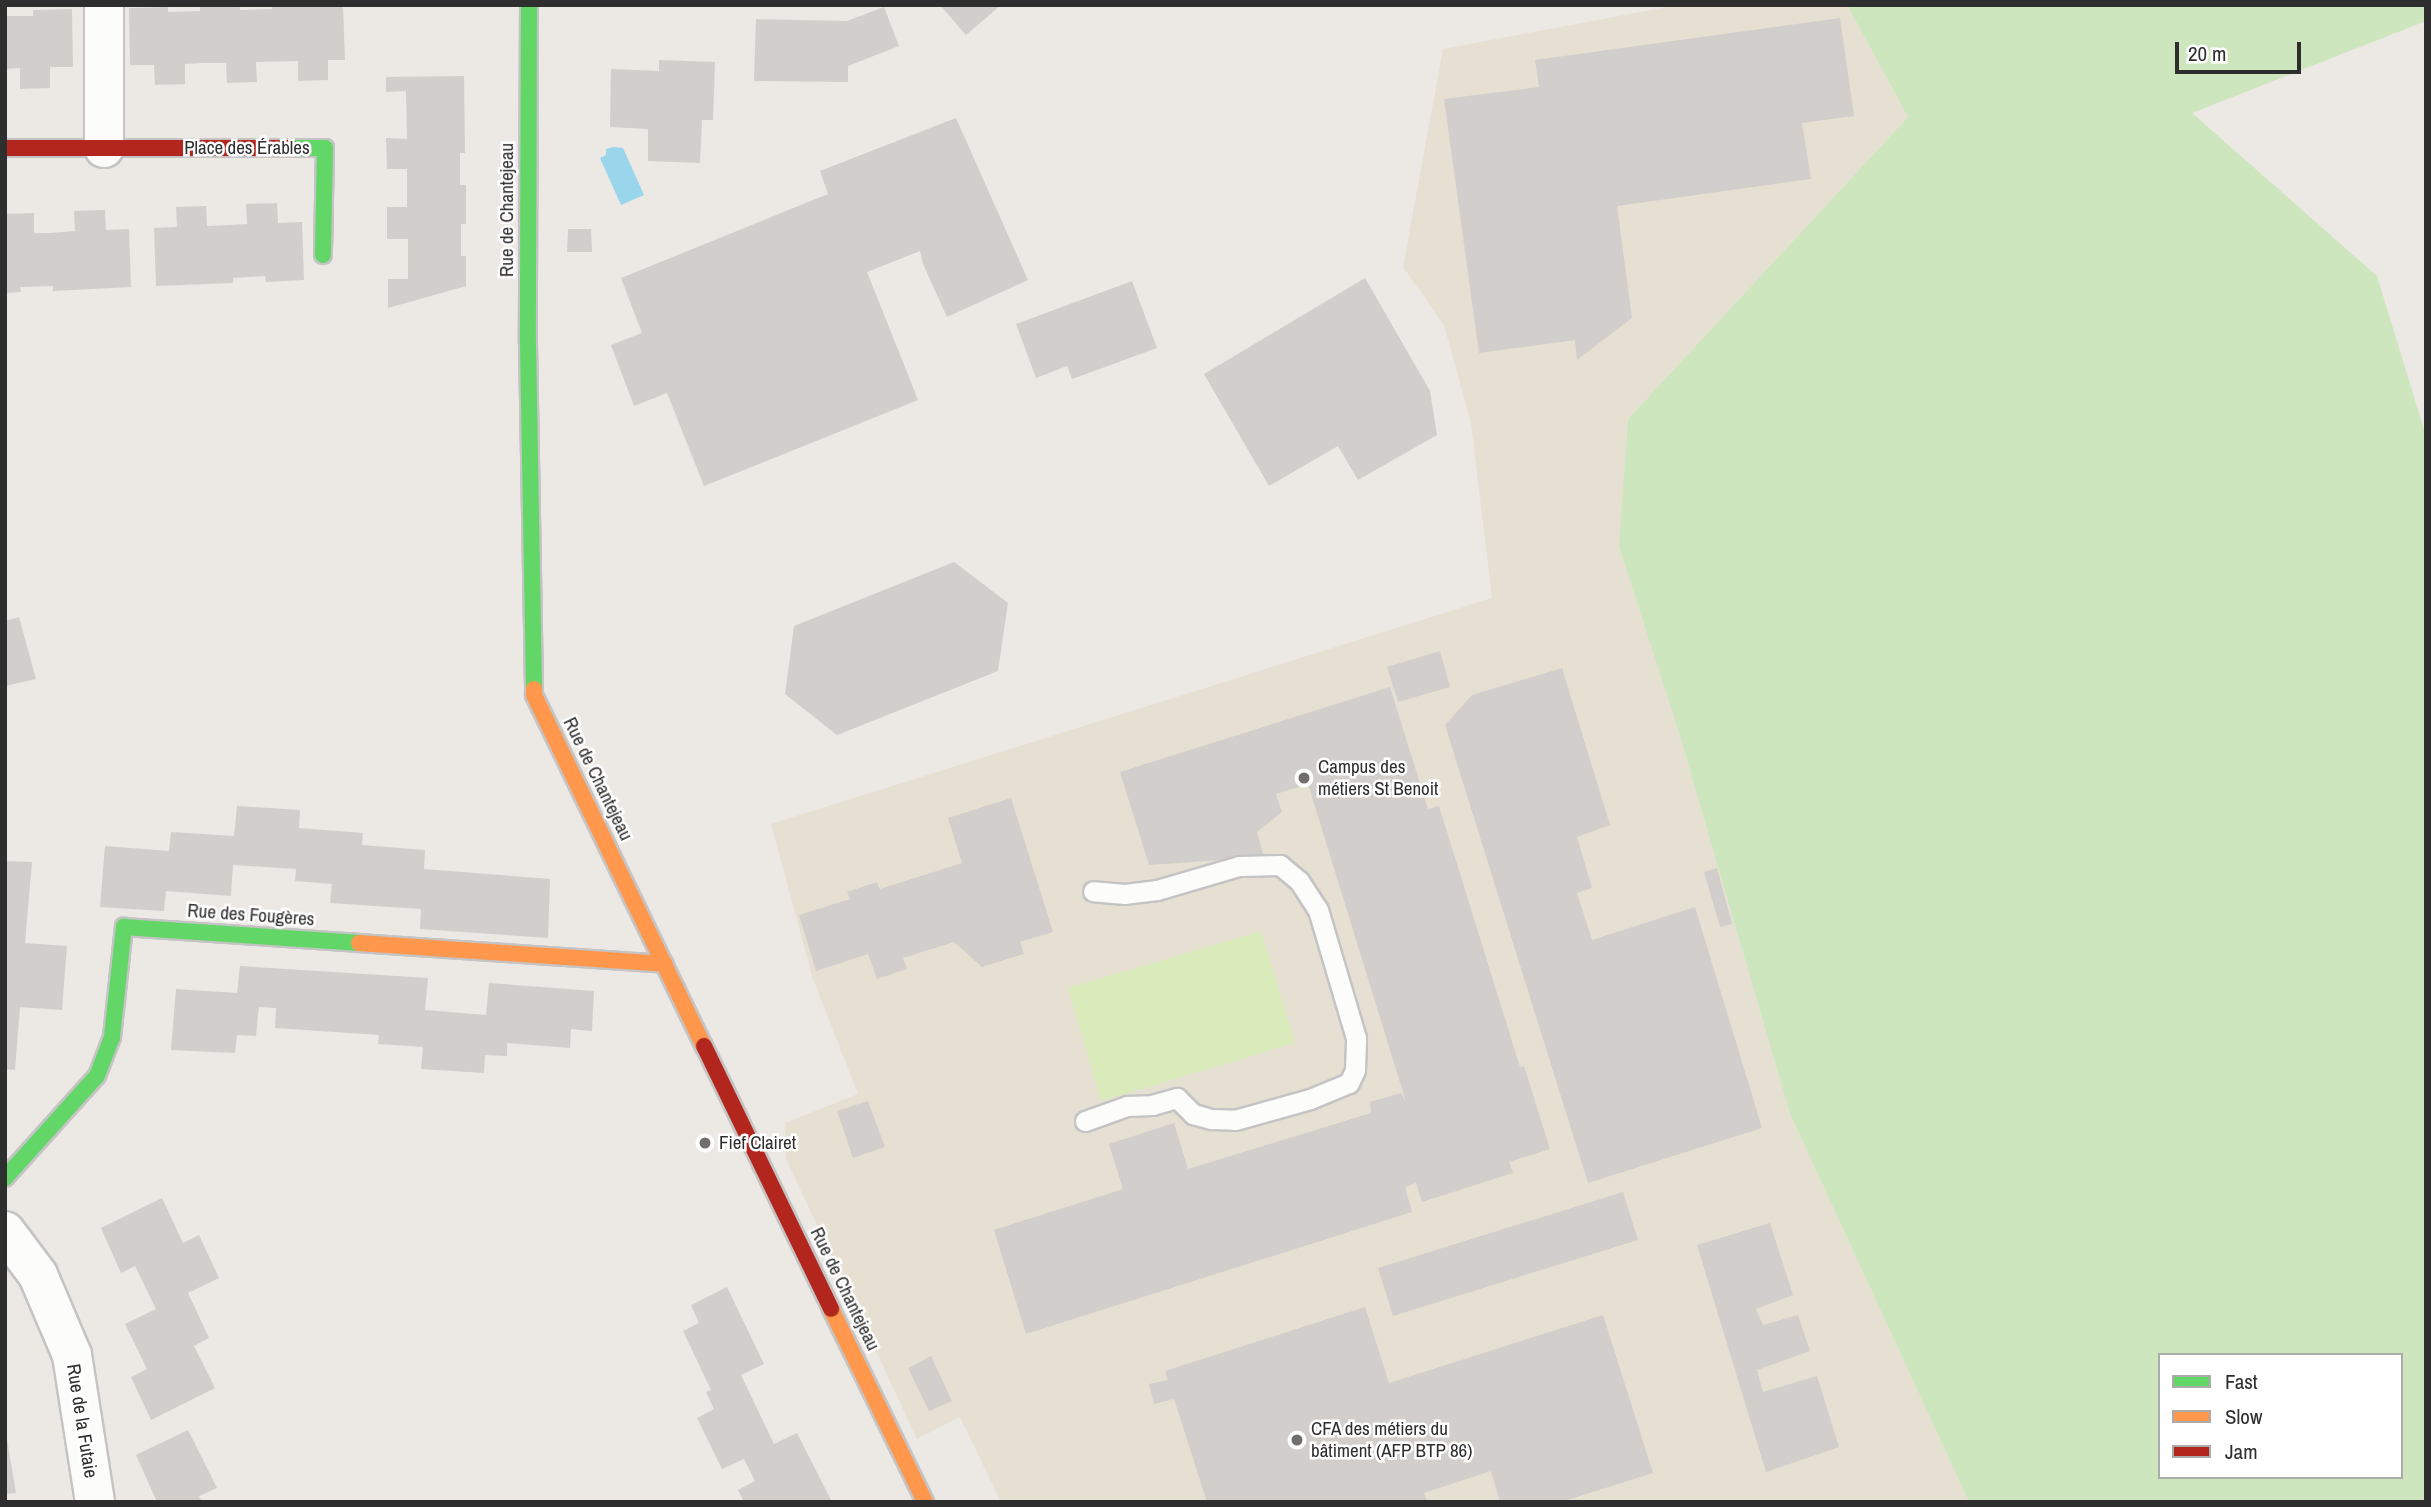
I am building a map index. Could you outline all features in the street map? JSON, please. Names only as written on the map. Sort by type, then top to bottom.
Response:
[{"type":"street","points":[[104,5],[104,148]]},
{"type":"street","name":"Rue de Chantejeau","points":[[529,5],[528,343],[534,695],[925,1502]]},
{"type":"street","name":"Place des Érables","points":[[5,148],[325,148],[323,255]]},
{"type":"street","name":"Rue des Fougères","points":[[5,1178],[97,1076],[112,1037],[124,927],[664,964]]},
{"type":"street","name":"Rue de la Futaie","points":[[5,1231],[38,1275],[72,1355],[95,1502]]},
{"type":"lane","points":[[1085,1121],[1127,1106],[1152,1105],[1177,1098],[1193,1114],[1211,1119],[1235,1120],[1310,1098],[1349,1083],[1356,1070],[1356,1038],[1318,911],[1298,881],[1280,865],[1239,866],[1157,890],[1125,894],[1093,891]]},
{"type":"shaded area","name":"Campus des métiers St Benoit","points":[[1678,5],[1847,5],[1908,117],[1628,419],[1620,546],[1679,733],[1790,1114],[1969,1502],[1001,1502],[960,1417],[917,1439],[786,1159],[785,1123],[858,1094],[813,979],[771,824],[1492,598],[1471,423],[1444,325],[1403,267],[1443,49]]},
{"type":"green space","points":[[1847,5],[2426,5],[2426,21],[2192,113],[2377,276],[2426,436],[2426,1502],[1969,1502],[1790,1114],[1679,733],[1619,546],[1628,419],[1908,117]]},
{"type":"green space","points":[[1261,931],[1295,1043],[1101,1101],[1068,988]]},
{"type":"water","points":[[623,148],[644,195],[621,205],[600,158],[606,155],[606,149]]},
{"type":"building","points":[[239,5],[240,10],[272,9],[272,5],[343,7],[345,60],[328,60],[328,80],[298,81],[298,61],[256,62],[257,82],[227,83],[226,63],[202,63],[185,64],[185,84],[155,85],[154,65],[130,65],[129,8],[168,7],[168,12],[200,11],[200,6]]},
{"type":"building","points":[[940,5],[1001,5],[966,35]]},
{"type":"building","points":[[884,7],[899,46],[848,66],[848,82],[754,81],[756,19],[847,21]]},
{"type":"building","points":[[72,9],[73,67],[50,67],[50,88],[20,89],[20,68],[5,69],[5,16],[33,16],[33,10]]},
{"type":"building","points":[[1840,18],[1854,116],[1802,123],[1811,179],[1617,206],[1632,318],[1577,360],[1575,340],[1479,353],[1444,99],[1539,87],[1535,60]]},
{"type":"building","points":[[659,60],[715,62],[713,120],[702,120],[700,163],[648,161],[648,129],[610,127],[611,69],[659,71]]},
{"type":"building","points":[[464,76],[465,153],[460,153],[460,185],[466,185],[466,224],[461,224],[461,256],[466,256],[466,286],[388,308],[388,279],[408,279],[408,239],[387,239],[387,207],[407,207],[407,169],[387,169],[386,138],[407,139],[406,91],[386,92],[386,77]]},
{"type":"building","points":[[956,118],[1028,280],[947,317],[923,264],[920,251],[867,272],[918,400],[704,486],[667,393],[634,406],[611,345],[642,333],[621,278],[828,194],[820,171]]},
{"type":"building","points":[[277,203],[278,223],[302,222],[304,280],[266,282],[265,276],[233,278],[233,283],[156,286],[154,228],[177,227],[176,207],[206,206],[207,226],[247,224],[246,204]]},
{"type":"building","points":[[105,210],[106,230],[129,229],[131,287],[53,291],[53,286],[20,287],[21,292],[5,293],[5,214],[34,213],[34,233],[51,233],[75,231],[74,211]]},
{"type":"building","points":[[568,229],[591,229],[592,252],[567,252]]},
{"type":"building","points":[[1365,278],[1430,391],[1437,435],[1358,480],[1338,446],[1269,486],[1204,374]]},
{"type":"building","points":[[1132,281],[1157,348],[1072,379],[1067,366],[1036,378],[1016,324]]},
{"type":"building","points":[[954,562],[1008,603],[998,671],[837,735],[785,694],[794,626]]},
{"type":"building","points":[[19,617],[36,679],[5,686],[5,621]]},
{"type":"building","points":[[1440,651],[1450,687],[1398,702],[1387,667]]},
{"type":"building","points":[[1562,668],[1610,825],[1577,837],[1592,888],[1577,893],[1592,940],[1695,907],[1762,1128],[1588,1183],[1445,725],[1472,695]]},
{"type":"building","points":[[1390,687],[1428,809],[1439,806],[1520,1067],[1524,1066],[1550,1149],[1509,1162],[1513,1173],[1422,1202],[1416,1183],[1405,1187],[1412,1212],[1026,1334],[994,1230],[1123,1189],[1109,1144],[1174,1123],[1188,1169],[1371,1113],[1370,1102],[1401,1093],[1406,1102],[1308,784],[1276,794],[1282,812],[1257,832],[1264,857],[1149,865],[1120,772]]},
{"type":"building","points":[[1011,798],[1053,932],[1020,942],[1024,954],[982,967],[954,942],[903,958],[907,969],[877,979],[868,954],[816,971],[799,915],[850,899],[847,892],[877,882],[880,889],[962,863],[948,818]]},
{"type":"building","points":[[237,806],[300,810],[299,828],[363,833],[362,845],[425,850],[424,869],[550,879],[548,938],[420,929],[421,909],[330,903],[332,884],[295,881],[296,869],[233,865],[231,896],[166,891],[164,911],[100,907],[105,846],[169,851],[171,832],[234,836]]},
{"type":"building","points":[[5,861],[32,862],[25,943],[67,946],[62,1010],[20,1007],[15,1070],[5,1069]]},
{"type":"building","points":[[1717,868],[1732,924],[1720,927],[1704,872]]},
{"type":"building","points":[[240,966],[428,978],[425,1010],[486,1015],[489,983],[594,991],[592,1031],[571,1029],[570,1048],[507,1043],[507,1056],[485,1055],[484,1073],[421,1069],[423,1047],[378,1044],[379,1035],[275,1028],[276,1008],[259,1007],[256,1036],[237,1035],[235,1053],[171,1050],[176,989],[237,993]]},
{"type":"building","points":[[868,1101],[885,1147],[853,1158],[837,1111]]},
{"type":"building","points":[[1623,1192],[1638,1240],[1393,1316],[1378,1268]]},
{"type":"building","points":[[162,1198],[183,1243],[199,1235],[219,1278],[188,1293],[209,1338],[194,1346],[215,1388],[151,1420],[131,1377],[147,1369],[125,1324],[156,1309],[135,1266],[121,1273],[101,1228]]},
{"type":"building","points":[[1770,1223],[1793,1295],[1756,1309],[1763,1325],[1798,1315],[1810,1351],[1757,1370],[1763,1392],[1817,1376],[1839,1447],[1766,1472],[1697,1245]]},
{"type":"building","points":[[727,1287],[764,1364],[741,1375],[774,1444],[797,1433],[832,1502],[744,1502],[738,1490],[755,1481],[744,1459],[722,1469],[697,1418],[714,1409],[706,1392],[711,1390],[683,1331],[699,1323],[691,1305]]},
{"type":"building","points":[[1365,1307],[1389,1383],[1603,1315],[1653,1473],[1561,1502],[1500,1502],[1491,1471],[1424,1493],[1428,1502],[1207,1502],[1174,1399],[1154,1404],[1149,1384],[1168,1380],[1165,1371]]},
{"type":"building","points":[[931,1356],[952,1401],[929,1411],[908,1368]]},
{"type":"building","points":[[5,1427],[16,1493],[5,1494]]},
{"type":"building","points":[[188,1430],[217,1488],[199,1496],[202,1502],[157,1502],[136,1455]]},
{"type":"traffic: fast","points":[[529,5],[528,343],[534,689]]},
{"type":"traffic: fast","points":[[291,148],[325,148],[323,255]]},
{"type":"traffic: fast","points":[[5,1178],[97,1076],[112,1037],[124,927],[359,943]]},
{"type":"traffic: slow","points":[[534,689],[534,695],[704,1046]]},
{"type":"traffic: slow","points":[[359,943],[664,964]]},
{"type":"traffic: slow","points":[[831,1309],[925,1502]]},
{"type":"traffic: jam","points":[[5,148],[291,148]]},
{"type":"traffic: jam","points":[[704,1046],[831,1309]]},
{"type":"place","name":"Campus des métiers St Benoit","points":[[1304,778]]},
{"type":"place","name":"Fief Clairet","points":[[705,1143]]},
{"type":"place","name":"CFA des métiers du bâtiment (AFP BTP 86)","points":[[1297,1440]]}]
